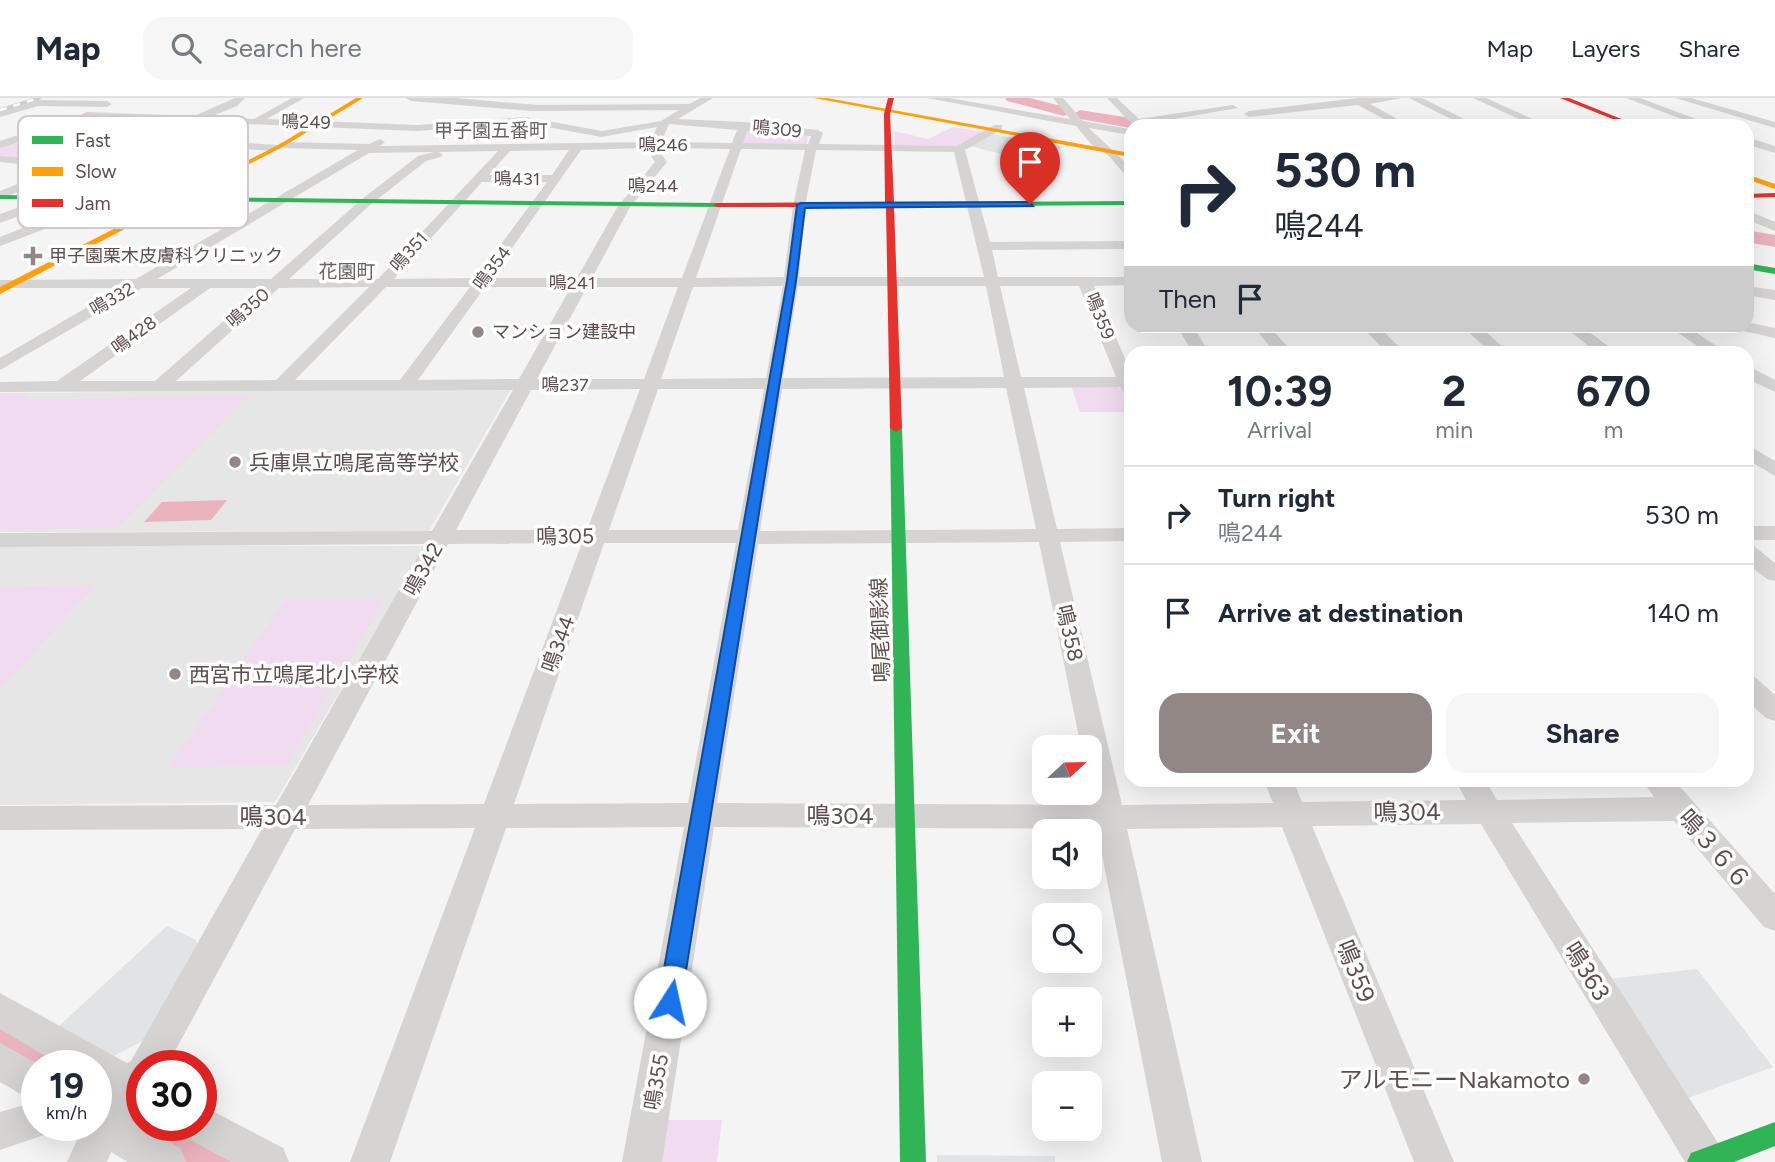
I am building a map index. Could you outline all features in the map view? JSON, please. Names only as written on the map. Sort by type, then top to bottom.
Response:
[{"type":"main road","points":[[248,162],[300,135],[360,98]]},
{"type":"main road","points":[[817,98],[890,106],[1117,150]]},
{"type":"main road","points":[[834,98],[890,106],[995,128]]},
{"type":"main road","points":[[1551,98],[1605,119]]},
{"type":"main road","points":[[1563,98],[1618,119]]},
{"type":"main road","name":"鳴尾御影線","points":[[890,106],[884,138],[890,205],[912,1162]]},
{"type":"main road","points":[[1754,172],[1775,181]]},
{"type":"main road","points":[[1754,179],[1775,187]]},
{"type":"main road","points":[[1754,196],[1775,195]]},
{"type":"main road","name":"鳴244","points":[[0,196],[18,197]]},
{"type":"main road","name":"鳴244","points":[[248,200],[624,206],[1124,203]]},
{"type":"main road","points":[[4,286],[120,228]]},
{"type":"main road","points":[[1754,264],[1775,268]]},
{"type":"main road","points":[[1703,1161],[1775,1133]]},
{"type":"street","points":[[202,116],[234,104],[239,99],[256,98]]},
{"type":"street","points":[[257,120],[299,98]]},
{"type":"street","points":[[487,149],[512,136],[528,123],[522,114],[546,98]]},
{"type":"street","points":[[909,111],[937,98],[1124,131]]},
{"type":"street","points":[[1058,98],[1079,123],[1117,150]]},
{"type":"street","points":[[1112,98],[1135,119]]},
{"type":"street","points":[[1221,98],[1233,108],[1262,119]]},
{"type":"street","points":[[1249,114],[1355,100],[1397,98]]},
{"type":"street","points":[[1413,98],[1458,119]]},
{"type":"street","points":[[1479,98],[1527,119]]},
{"type":"street","points":[[1631,98],[1690,119]]},
{"type":"street","points":[[1680,98],[1771,123]]},
{"type":"street","points":[[379,125],[407,103],[533,107],[703,100]]},
{"type":"street","points":[[665,122],[703,100]]},
{"type":"street","points":[[1355,100],[1392,119]]},
{"type":"street","points":[[0,114],[38,103],[118,103],[86,115]]},
{"type":"street","points":[[446,112],[494,104]]},
{"type":"street","points":[[1048,105],[1124,120]]},
{"type":"street","points":[[1152,119],[1179,113],[1233,108]]},
{"type":"street","points":[[1305,108],[1324,119]]},
{"type":"street","points":[[1179,113],[1187,119]]},
{"type":"street","name":"鳴249","points":[[86,115],[114,116]]},
{"type":"street","name":"鳴249","points":[[248,120],[406,127],[526,120],[601,134]]},
{"type":"street","name":"鳴354","points":[[405,385],[578,148],[601,134],[665,122]]},
{"type":"street","name":"鳴309","points":[[665,122],[740,136],[819,137]]},
{"type":"street","name":"鳴342","points":[[158,1050],[624,206],[661,162],[652,149],[665,122]]},
{"type":"street","points":[[8,127],[18,127]]},
{"type":"street","name":"鳴332","points":[[248,219],[406,127]]},
{"type":"street","points":[[959,149],[995,128]]},
{"type":"street","points":[[248,133],[300,135]]},
{"type":"street","name":"鳴246","points":[[248,145],[444,150],[578,148],[654,145],[740,136],[884,138],[959,149]]},
{"type":"street","name":"鳴344","points":[[370,1162],[740,136]]},
{"type":"street","name":"鳴355","points":[[642,1162],[791,281],[801,205],[819,137]]},
{"type":"street","points":[[0,145],[18,139]]},
{"type":"street","points":[[1754,143],[1775,150]]},
{"type":"street","name":"鳴351","points":[[281,385],[381,284],[506,149]]},
{"type":"street","name":"鳴358","points":[[959,149],[993,281],[1013,383],[1111,817],[1182,1162]]},
{"type":"street","name":"鳴350","points":[[160,386],[368,202],[422,158],[437,155],[444,150]]},
{"type":"street","name":"鳴431","points":[[478,178],[556,179]]},
{"type":"street","points":[[0,196],[18,189]]},
{"type":"street","points":[[0,219],[18,212]]},
{"type":"street","points":[[1754,218],[1775,230]]},
{"type":"street","points":[[2,240],[34,228]]},
{"type":"street","name":"鳴332","points":[[0,365],[233,228]]},
{"type":"street","points":[[1756,235],[1775,230]]},
{"type":"street","points":[[984,246],[1124,245]]},
{"type":"street","name":"鳴359","points":[[1086,281],[1124,373]]},
{"type":"street","name":"鳴241","points":[[4,286],[1124,281]]},
{"type":"street","name":"鳴428","points":[[62,386],[206,284]]},
{"type":"street","points":[[1754,291],[1775,295]]},
{"type":"street","points":[[1754,329],[1775,333]]},
{"type":"street","points":[[1376,333],[1390,346]]},
{"type":"street","points":[[1478,333],[1493,346]]},
{"type":"street","points":[[1581,333],[1600,346]]},
{"type":"street","points":[[1687,333],[1708,346]]},
{"type":"street","name":"鳴237","points":[[0,387],[894,383],[1124,385]]},
{"type":"street","points":[[1754,456],[1775,470]]},
{"type":"street","points":[[1754,533],[1775,533]]},
{"type":"street","name":"鳴305","points":[[0,540],[597,536],[898,538],[1124,534]]},
{"type":"street","points":[[1754,557],[1775,574]]},
{"type":"street","points":[[1754,691],[1775,711]]},
{"type":"street","name":"鳴359","points":[[1280,787],[1434,1162]]},
{"type":"street","name":"鳴363","points":[[1473,787],[1703,1161]]},
{"type":"street","name":"鳴３６６","points":[[1662,787],[1775,917]]},
{"type":"street","name":"鳴304","points":[[0,818],[702,815],[1111,817],[1681,809]]},
{"type":"street","points":[[0,1010],[126,1073]]},
{"type":"street","points":[[0,1060],[21,1074]]},
{"type":"street","name":"鳴342","points":[[112,1111],[126,1096]]},
{"type":"street","points":[[0,1131],[21,1125]]},
{"type":"street","points":[[112,1131],[166,1162]]},
{"type":"street","points":[[217,1133],[270,1162]]},
{"type":"street","points":[[87,1162],[94,1141]]},
{"type":"shaded area","points":[[953,127],[983,132],[960,146],[895,147],[894,131],[928,139]]},
{"type":"shaded area","points":[[747,128],[808,134],[807,144],[741,144]]},
{"type":"shaded area","points":[[992,134],[1062,147],[1036,163],[970,146]]},
{"type":"shaded area","points":[[18,141],[18,159],[0,158],[0,146]]},
{"type":"shaded area","points":[[1071,386],[1116,386],[1121,389],[1124,412],[1080,412]]},
{"type":"shaded area","name":"兵庫県立鳴尾高等学校","points":[[511,389],[429,531],[0,532],[0,393]]},
{"type":"shaded area","points":[[0,394],[31,394],[25,400],[248,396],[117,528],[0,529]]},
{"type":"shaded area","points":[[227,500],[211,520],[144,522],[162,502]]},
{"type":"shaded area","name":"西宮市立鳴尾北小学校","points":[[0,546],[425,546],[275,802],[0,805]]},
{"type":"shaded area","points":[[96,585],[0,688],[0,587]]},
{"type":"shaded area","points":[[286,599],[384,599],[286,766],[169,767]]},
{"type":"shaded area","points":[[167,926],[196,940],[197,944],[144,1040],[112,1057],[112,1050],[96,1050],[57,1028]]},
{"type":"shaded area","points":[[1697,969],[1773,1067],[1677,1102],[1600,980]]},
{"type":"shaded area","points":[[662,1120],[722,1120],[717,1162],[656,1162]]},
{"type":"shaded area","points":[[937,1155],[1055,1156],[1055,1162],[937,1162]]},
{"type":"waterway","points":[[1012,98],[1064,111]]},
{"type":"waterway","points":[[1080,115],[1124,122]]},
{"type":"waterway","points":[[1754,237],[1775,241]]},
{"type":"waterway","points":[[0,1034],[28,1050]]},
{"type":"waterway","points":[[184,1141],[220,1162]]},
{"type":"railway","points":[[0,110],[39,98]]},
{"type":"traffic: fast","points":[[0,197],[18,197]]},
{"type":"traffic: fast","points":[[248,200],[717,205]]},
{"type":"traffic: fast","points":[[999,204],[1124,203]]},
{"type":"traffic: fast","points":[[1754,267],[1775,271]]},
{"type":"traffic: fast","points":[[896,428],[913,1162]]},
{"type":"traffic: fast","points":[[1700,1162],[1775,1134]]},
{"type":"traffic: slow","points":[[248,163],[360,98]]},
{"type":"traffic: slow","points":[[817,98],[1124,154]]},
{"type":"traffic: slow","points":[[1754,179],[1775,187]]},
{"type":"traffic: slow","points":[[0,291],[122,228]]},
{"type":"traffic: jam","points":[[891,98],[887,114],[896,428]]},
{"type":"traffic: jam","points":[[1563,98],[1618,119]]},
{"type":"traffic: jam","points":[[1754,196],[1775,195]]},
{"type":"traffic: jam","points":[[717,205],[999,204]]},
{"type":"place","name":"甲子園栗木皮膚科クリニック","points":[[33,256]]},
{"type":"place","name":"マンション建設中","points":[[478,332]]},
{"type":"place","name":"兵庫県立鳴尾高等学校","points":[[235,462]]},
{"type":"place","name":"西宮市立鳴尾北小学校","points":[[175,674]]},
{"type":"place","name":"アルモニーNakamoto","points":[[1584,1079]]},
{"type":"district","name":"甲子園五番町","points":[[491,130]]},
{"type":"district","name":"花園町","points":[[347,271]]},
{"type":"route","points":[[670,1002],[791,281],[801,205],[1030,204]]}]
